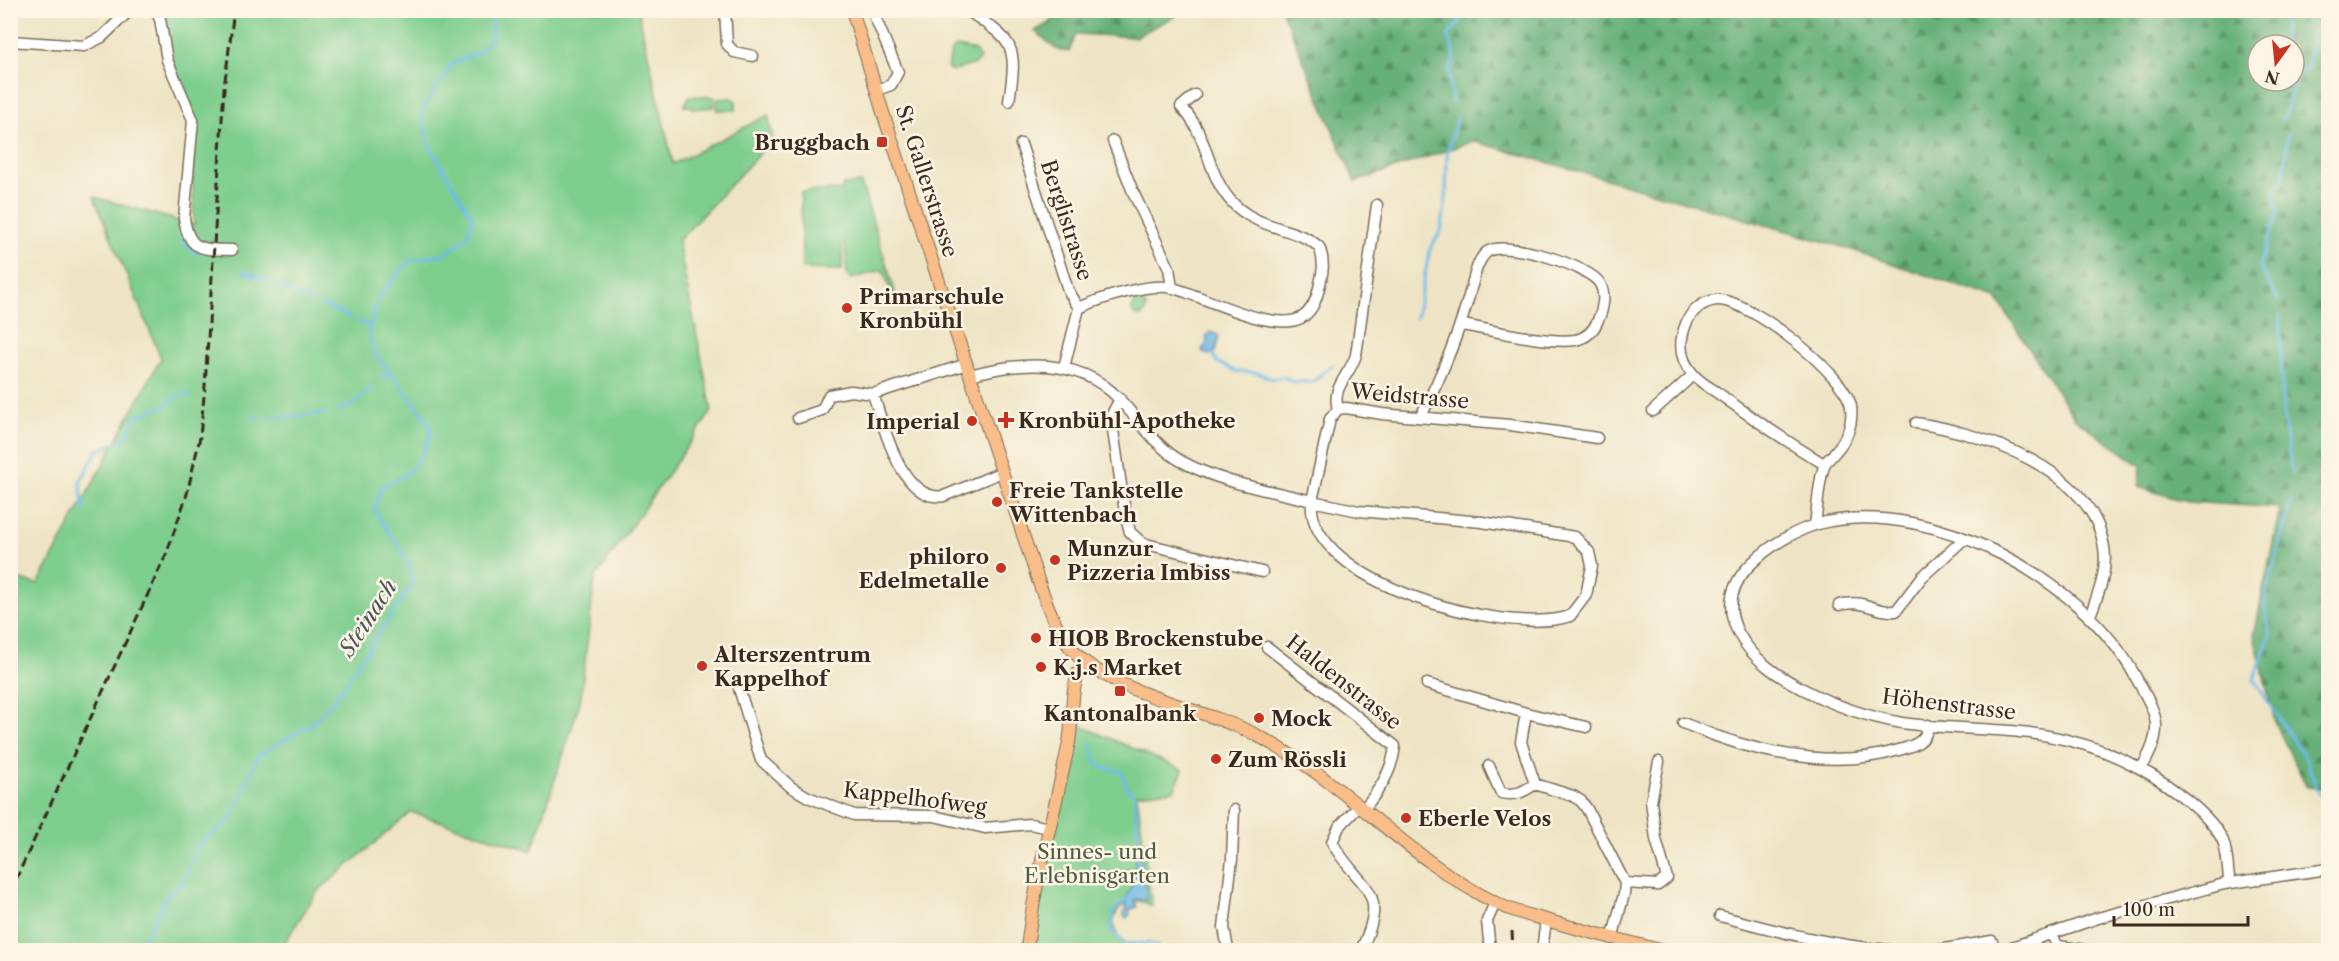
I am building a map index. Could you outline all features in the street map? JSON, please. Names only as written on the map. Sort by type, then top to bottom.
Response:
[{"type":"main road","name":"St. Gallerstrasse","points":[[852,10],[1049,610],[1063,635],[1084,661]]},
{"type":"main road","points":[[1027,951],[1037,876],[1071,732],[1076,679],[1084,661],[1135,688],[1260,738],[1442,870],[1495,903],[1546,920],[1660,951]]},
{"type":"street","points":[[10,41],[84,46],[102,37],[130,10]]},
{"type":"street","points":[[155,10],[160,19],[167,60],[193,120],[184,218],[186,232],[193,244],[198,247],[232,250]]},
{"type":"street","points":[[725,10],[727,44],[734,52],[753,56]]},
{"type":"street","points":[[872,10],[898,72],[891,85],[877,90]]},
{"type":"street","points":[[967,10],[1003,35],[1011,48],[1014,69],[1009,101]]},
{"type":"street","points":[[1064,367],[1079,308],[1129,290],[1172,288],[1257,316],[1286,322],[1301,318],[1310,310],[1324,264],[1319,247],[1315,243],[1264,224],[1230,200],[1214,172],[1197,125],[1181,107],[1195,95]]},
{"type":"street","points":[[1113,141],[1133,192],[1169,268],[1172,288]]},
{"type":"street","name":"Berglistrasse","points":[[1021,144],[1068,290],[1079,308]]},
{"type":"street","points":[[1338,409],[1335,398],[1337,388],[1352,367],[1356,355],[1377,205]]},
{"type":"street","points":[[1422,416],[1462,326],[1481,258],[1497,248],[1518,249],[1581,269],[1594,276],[1603,291],[1599,318],[1593,329],[1581,339],[1555,340],[1462,326]]},
{"type":"street","points":[[1815,524],[1824,464],[1837,451],[1851,427],[1850,402],[1846,392],[1808,351],[1779,330],[1732,302],[1716,300],[1703,305],[1688,320],[1681,338],[1681,352],[1693,375],[1788,442],[1824,464]]},
{"type":"street","points":[[798,418],[822,410],[829,395],[851,391],[873,394],[969,370],[1064,367],[1092,377],[1120,399],[1164,449],[1180,461],[1215,475],[1359,511],[1482,522],[1575,537],[1589,552],[1592,566],[1586,595],[1570,616],[1546,620],[1506,619],[1435,605],[1413,597],[1363,571],[1340,555],[1317,530],[1312,515],[1312,501]]},
{"type":"street","points":[[1653,411],[1693,375]]},
{"type":"street","points":[[873,394],[889,442],[902,471],[921,490],[935,496],[944,496],[1002,472]]},
{"type":"street","points":[[1120,399],[1112,416],[1125,513],[1130,532],[1142,543],[1263,572]]},
{"type":"street","name":"Weidstrasse","points":[[1312,501],[1330,418],[1338,409],[1510,424],[1597,438]]},
{"type":"street","points":[[1916,423],[1943,427],[2022,455],[2070,486],[2087,503],[2101,536],[2105,561],[2103,579],[2090,618]]},
{"type":"street","name":"Höhenstrasse","points":[[2141,769],[2151,753],[2156,736],[2156,716],[2129,664],[2090,618],[2062,592],[2032,570],[1964,539],[1915,524],[1882,518],[1842,519],[1815,524],[1784,539],[1755,559],[1735,585],[1730,611],[1743,642],[1773,672],[1810,693],[1878,717],[1928,725],[2030,733],[2066,740],[2141,769],[2181,797],[2217,830],[2227,855],[2230,883]]},
{"type":"street","points":[[1839,605],[1854,601],[1889,612],[1896,611],[1922,577],[1964,539]]},
{"type":"street","name":"Haldenstrasse","points":[[1267,647],[1395,746],[1393,764],[1385,781],[1360,809]]},
{"type":"street","points":[[1427,684],[1526,713],[1586,727]]},
{"type":"street","name":"Kappelhofweg","points":[[738,685],[761,760],[791,787],[808,797],[854,815],[934,816],[985,828],[1024,824],[1049,828]]},
{"type":"street","points":[[1526,713],[1521,742],[1535,784]]},
{"type":"street","points":[[1683,723],[1722,738],[1766,750],[1837,759],[1869,757],[1911,747],[1925,737],[1928,725]]},
{"type":"street","points":[[1625,883],[1658,885],[1666,878],[1653,827],[1651,801],[1659,762]]},
{"type":"street","points":[[1489,766],[1501,793],[1511,795],[1522,793],[1535,784]]},
{"type":"street","points":[[1535,784],[1573,796],[1581,801],[1587,808],[1625,883],[1612,939]]},
{"type":"street","points":[[1360,809],[1339,827],[1332,842],[1374,897],[1373,913],[1361,951]]},
{"type":"street","points":[[1228,951],[1224,927],[1232,859],[1233,810]]},
{"type":"street","points":[[2003,951],[2098,918],[2230,883],[2328,869]]},
{"type":"street","points":[[1490,951],[1487,921],[1495,903]]},
{"type":"street","points":[[1720,916],[1807,939],[1847,947],[1890,951]]},
{"type":"street","points":[[1542,951],[1546,920]]},
{"type":"street","points":[[2051,934],[2058,946],[2086,951]]},
{"type":"street","points":[[1940,951],[1992,941]]},
{"type":"green space","points":[[1053,10],[1185,11],[1135,37],[1076,34],[1069,52],[1056,49],[1035,31],[1051,22]]},
{"type":"green space","points":[[157,11],[638,11],[673,164],[768,115],[773,139],[678,241],[712,411],[595,578],[580,702],[532,851],[411,812],[317,892],[280,950],[11,950],[11,578],[38,584],[161,358],[94,197],[194,225],[191,116]]},
{"type":"green space","points":[[1282,11],[2328,11],[2328,789],[2307,787],[2275,723],[2254,635],[2280,508],[2187,502],[2138,487],[2141,466],[2075,419],[1997,299],[1846,248],[1473,141],[1355,182]]},
{"type":"green space","points":[[957,47],[975,51],[980,59],[975,64],[953,71],[948,69],[951,51]]},
{"type":"green space","points":[[690,96],[714,97],[714,107],[692,109],[692,106],[684,106]]},
{"type":"green space","points":[[732,98],[736,101],[736,110],[717,110],[717,99]]},
{"type":"green space","points":[[861,183],[899,305],[896,306],[883,270],[851,279],[847,276],[845,244],[842,244],[842,270],[802,269],[801,192],[842,190],[843,185]]},
{"type":"green space","points":[[1139,302],[1144,304],[1146,309],[1144,314],[1139,316],[1134,314],[1132,309],[1134,304]]},
{"type":"green space","name":"Sinnes- und Erlebnisgarten","points":[[1079,725],[1183,770],[1174,790],[1137,794],[1152,906],[1130,902],[1121,907],[1114,924],[1116,933],[1124,942],[1138,948],[1032,950],[1035,918]]},
{"type":"water","points":[[1211,332],[1219,336],[1215,352],[1208,355],[1202,349],[1206,346],[1207,335]]},
{"type":"water","points":[[1138,837],[1147,900],[1134,899],[1137,907],[1129,910],[1130,914],[1126,918],[1123,914],[1127,905],[1125,899],[1134,878]]},
{"type":"waterway","name":"Steinach","points":[[138,950],[167,896],[182,883],[198,845],[232,818],[258,756],[313,723],[334,700],[411,586],[412,576],[405,556],[374,508],[382,487],[408,473],[419,460],[432,432],[425,417],[375,354],[369,333],[374,309],[388,285],[410,261],[449,252],[467,237],[473,218],[430,147],[421,112],[453,63],[480,52],[491,38],[493,10]]},
{"type":"waterway","points":[[1452,102],[1449,71],[1455,55],[1448,36],[1469,10]]},
{"type":"waterway","points":[[2284,23],[2284,33]]},
{"type":"waterway","points":[[2283,120],[2297,74],[2307,69],[2313,32]]},
{"type":"waterway","points":[[1416,318],[1430,249],[1441,231],[1446,199],[1447,154],[1457,118]]},
{"type":"waterway","points":[[2278,300],[2259,266],[2278,213],[2274,193],[2283,182],[2288,133]]},
{"type":"waterway","points":[[180,225],[184,243],[198,254]]},
{"type":"waterway","points":[[243,271],[268,281]]},
{"type":"waterway","points":[[277,286],[312,301]]},
{"type":"waterway","points":[[322,305],[350,317]]},
{"type":"waterway","points":[[2280,316],[2283,412],[2292,474]]},
{"type":"waterway","points":[[359,322],[371,326]]},
{"type":"waterway","points":[[1211,351],[1217,362],[1235,371],[1257,373],[1273,379],[1284,377],[1293,382],[1312,382],[1333,365]]},
{"type":"waterway","points":[[382,379],[392,375]]},
{"type":"waterway","points":[[338,411],[352,405],[372,388]]},
{"type":"waterway","points":[[84,510],[80,482],[97,451],[127,438],[134,418],[165,405],[181,394],[190,395]]},
{"type":"waterway","points":[[270,418],[326,413]]},
{"type":"waterway","points":[[253,416],[259,418]]},
{"type":"waterway","points":[[2291,501],[2264,601],[2270,635],[2254,680],[2307,761],[2318,793],[2328,803]]},
{"type":"waterway","points":[[1090,742],[1096,761],[1101,767],[1122,772],[1128,790],[1135,795],[1138,839]]},
{"type":"waterway","points":[[1127,898],[1114,911],[1111,931],[1126,944],[1149,943],[1158,947],[1158,950]]},
{"type":"railway","points":[[10,892],[166,555],[187,494],[200,437],[205,386],[224,88],[234,10]]},
{"type":"railway","points":[[1512,931],[1513,950]]},
{"type":"place","name":"Bruggbach","points":[[882,142]]},
{"type":"place","name":"Primarschule Kronbühl","points":[[847,308]]},
{"type":"place","name":"Kronbühl-Apotheke","points":[[1006,420]]},
{"type":"place","name":"Imperial","points":[[972,421]]},
{"type":"place","name":"Freie Tankstelle Wittenbach","points":[[997,502]]},
{"type":"place","name":"Munzur Pizzeria Imbiss","points":[[1055,560]]},
{"type":"place","name":"philoro Edelmetalle","points":[[1001,568]]},
{"type":"place","name":"HIOB Brockenstube","points":[[1036,638]]},
{"type":"place","name":"Alterszentrum Kappelhof","points":[[702,666]]},
{"type":"place","name":"K.j.s Market","points":[[1041,667]]},
{"type":"place","name":"Kantonalbank","points":[[1120,691]]},
{"type":"place","name":"Mock","points":[[1259,718]]},
{"type":"place","name":"Zum Rössli","points":[[1216,759]]},
{"type":"place","name":"Eberle Velos","points":[[1406,818]]}]
